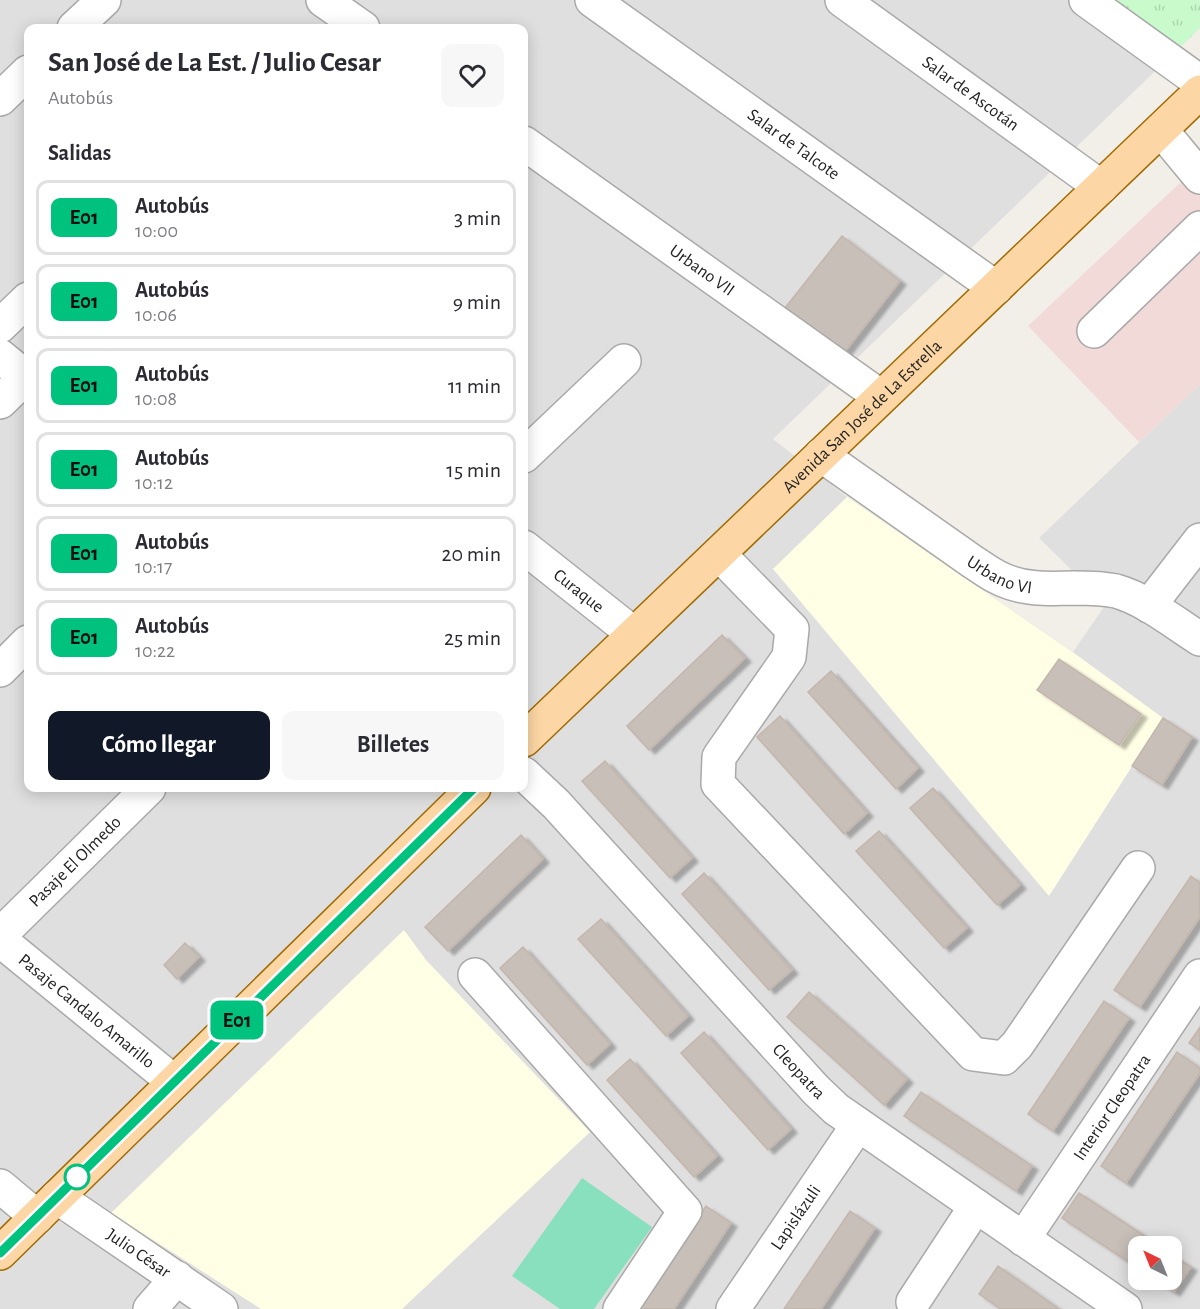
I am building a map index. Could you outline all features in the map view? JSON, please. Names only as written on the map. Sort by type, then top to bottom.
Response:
[{"type":"main road","name":"Avenida San José de La Estrella","points":[[528,736],[1200,92]]},
{"type":"main road","points":[[0,1253],[470,792]]},
{"type":"street","points":[[78,24],[104,0]]},
{"type":"street","points":[[323,0],[357,24]]},
{"type":"street","name":"Salar de Talcote","points":[[592,0],[996,288]]},
{"type":"street","name":"Salar de Ascotán","points":[[842,0],[1101,187]]},
{"type":"street","points":[[1086,0],[1200,82]]},
{"type":"street","points":[[0,99],[24,76]]},
{"type":"street","points":[[1161,130],[1200,177]]},
{"type":"street","name":"Urbano VII","points":[[528,146],[881,398]]},
{"type":"street","points":[[1094,331],[1200,228]]},
{"type":"street","points":[[0,326],[24,303]]},
{"type":"street","points":[[0,356],[24,376]]},
{"type":"street","points":[[528,452],[624,361]]},
{"type":"street","points":[[0,402],[24,381]]},
{"type":"street","name":"Urbano VI","points":[[821,455],[998,578],[1012,584],[1038,589],[1098,588],[1132,596],[1200,639]]},
{"type":"street","points":[[1149,606],[1200,540]]},
{"type":"street","name":"Curaque","points":[[528,550],[634,634]]},
{"type":"street","points":[[719,554],[792,629],[789,657],[719,757],[718,784],[973,1054],[1004,1058],[1017,1045],[1138,868]]},
{"type":"street","points":[[0,670],[24,646]]},
{"type":"street","name":"Cleopatra","points":[[528,778],[556,804],[816,1090],[836,1109],[1125,1309]]},
{"type":"street","name":"Pasaje El Olmedo","points":[[0,935],[145,792]]},
{"type":"street","name":"Pasaje Candalo Amarillo","points":[[0,940],[174,1082]]},
{"type":"street","points":[[476,975],[685,1211],[620,1309]]},
{"type":"street","name":"Interior Cleopatra","points":[[1023,1239],[1200,976]]},
{"type":"street","name":"Lapislázuli","points":[[733,1309],[858,1125]]},
{"type":"street","name":"Julio César","points":[[0,1186],[47,1207],[177,1278],[221,1309]]},
{"type":"street","points":[[910,1307],[975,1206]]},
{"type":"street","points":[[150,1309],[177,1278]]},
{"type":"shaded area","points":[[0,0],[1200,0],[1200,28],[773,439],[847,497],[1073,652],[1106,604],[1039,538],[1200,384],[1200,1309],[0,1309]]},
{"type":"shaded area","points":[[1200,164],[1200,384],[1139,442],[1028,326]]},
{"type":"shaded area","points":[[847,497],[1074,653],[1163,718],[1049,896],[773,569]]},
{"type":"shaded area","points":[[404,930],[426,960],[590,1132],[402,1309],[261,1309],[111,1213]]},
{"type":"green space","points":[[1114,0],[1200,0],[1200,28],[1180,47]]},
{"type":"green space","points":[[582,1178],[652,1227],[594,1309],[560,1309],[512,1276]]},
{"type":"building","points":[[842,236],[900,281],[843,354],[785,308]]},
{"type":"building","points":[[722,635],[745,658],[649,750],[627,726]]},
{"type":"building","points":[[1059,659],[1141,714],[1119,745],[1037,690]]},
{"type":"building","points":[[831,671],[918,768],[896,789],[808,692]]},
{"type":"building","points":[[780,716],[867,813],[844,834],[757,737]]},
{"type":"building","points":[[1163,718],[1192,737],[1162,785],[1132,766]]},
{"type":"building","points":[[605,761],[692,858],[670,878],[582,781]]},
{"type":"building","points":[[933,788],[1020,885],[997,905],[910,808]]},
{"type":"building","points":[[879,831],[967,928],[944,948],[856,851]]},
{"type":"building","points":[[521,835],[543,859],[448,951],[425,927]]},
{"type":"building","points":[[704,873],[792,970],[769,990],[682,894]]},
{"type":"building","points":[[1191,876],[1200,883],[1200,917],[1140,1007],[1114,990]]},
{"type":"building","points":[[601,919],[688,1016],[666,1036],[578,939]]},
{"type":"building","points":[[185,943],[199,957],[177,979],[164,965]]},
{"type":"building","points":[[523,947],[610,1044],[587,1065],[500,968]]},
{"type":"building","points":[[809,992],[907,1079],[884,1105],[787,1017]]},
{"type":"building","points":[[1104,1001],[1129,1018],[1053,1131],[1028,1114]]},
{"type":"building","points":[[1200,1027],[1200,1050],[1189,1043]]},
{"type":"building","points":[[704,1032],[791,1129],[768,1150],[681,1053]]},
{"type":"building","points":[[1177,1052],[1200,1068],[1200,1073],[1126,1183],[1101,1166]]},
{"type":"building","points":[[630,1059],[717,1156],[694,1177],[607,1080]]},
{"type":"building","points":[[921,1092],[1032,1166],[1016,1191],[904,1116]]},
{"type":"building","points":[[1079,1193],[1145,1236],[1128,1236],[1128,1261],[1062,1218]]},
{"type":"building","points":[[706,1206],[731,1223],[674,1309],[637,1309]]},
{"type":"building","points":[[850,1211],[875,1228],[821,1309],[784,1309]]},
{"type":"building","points":[[1182,1261],[1191,1267],[1182,1280]]},
{"type":"building","points":[[998,1266],[1059,1309],[1001,1309],[979,1294]]},
{"type":"bus line","name":"E01","points":[[0,1253],[470,792]]}]
